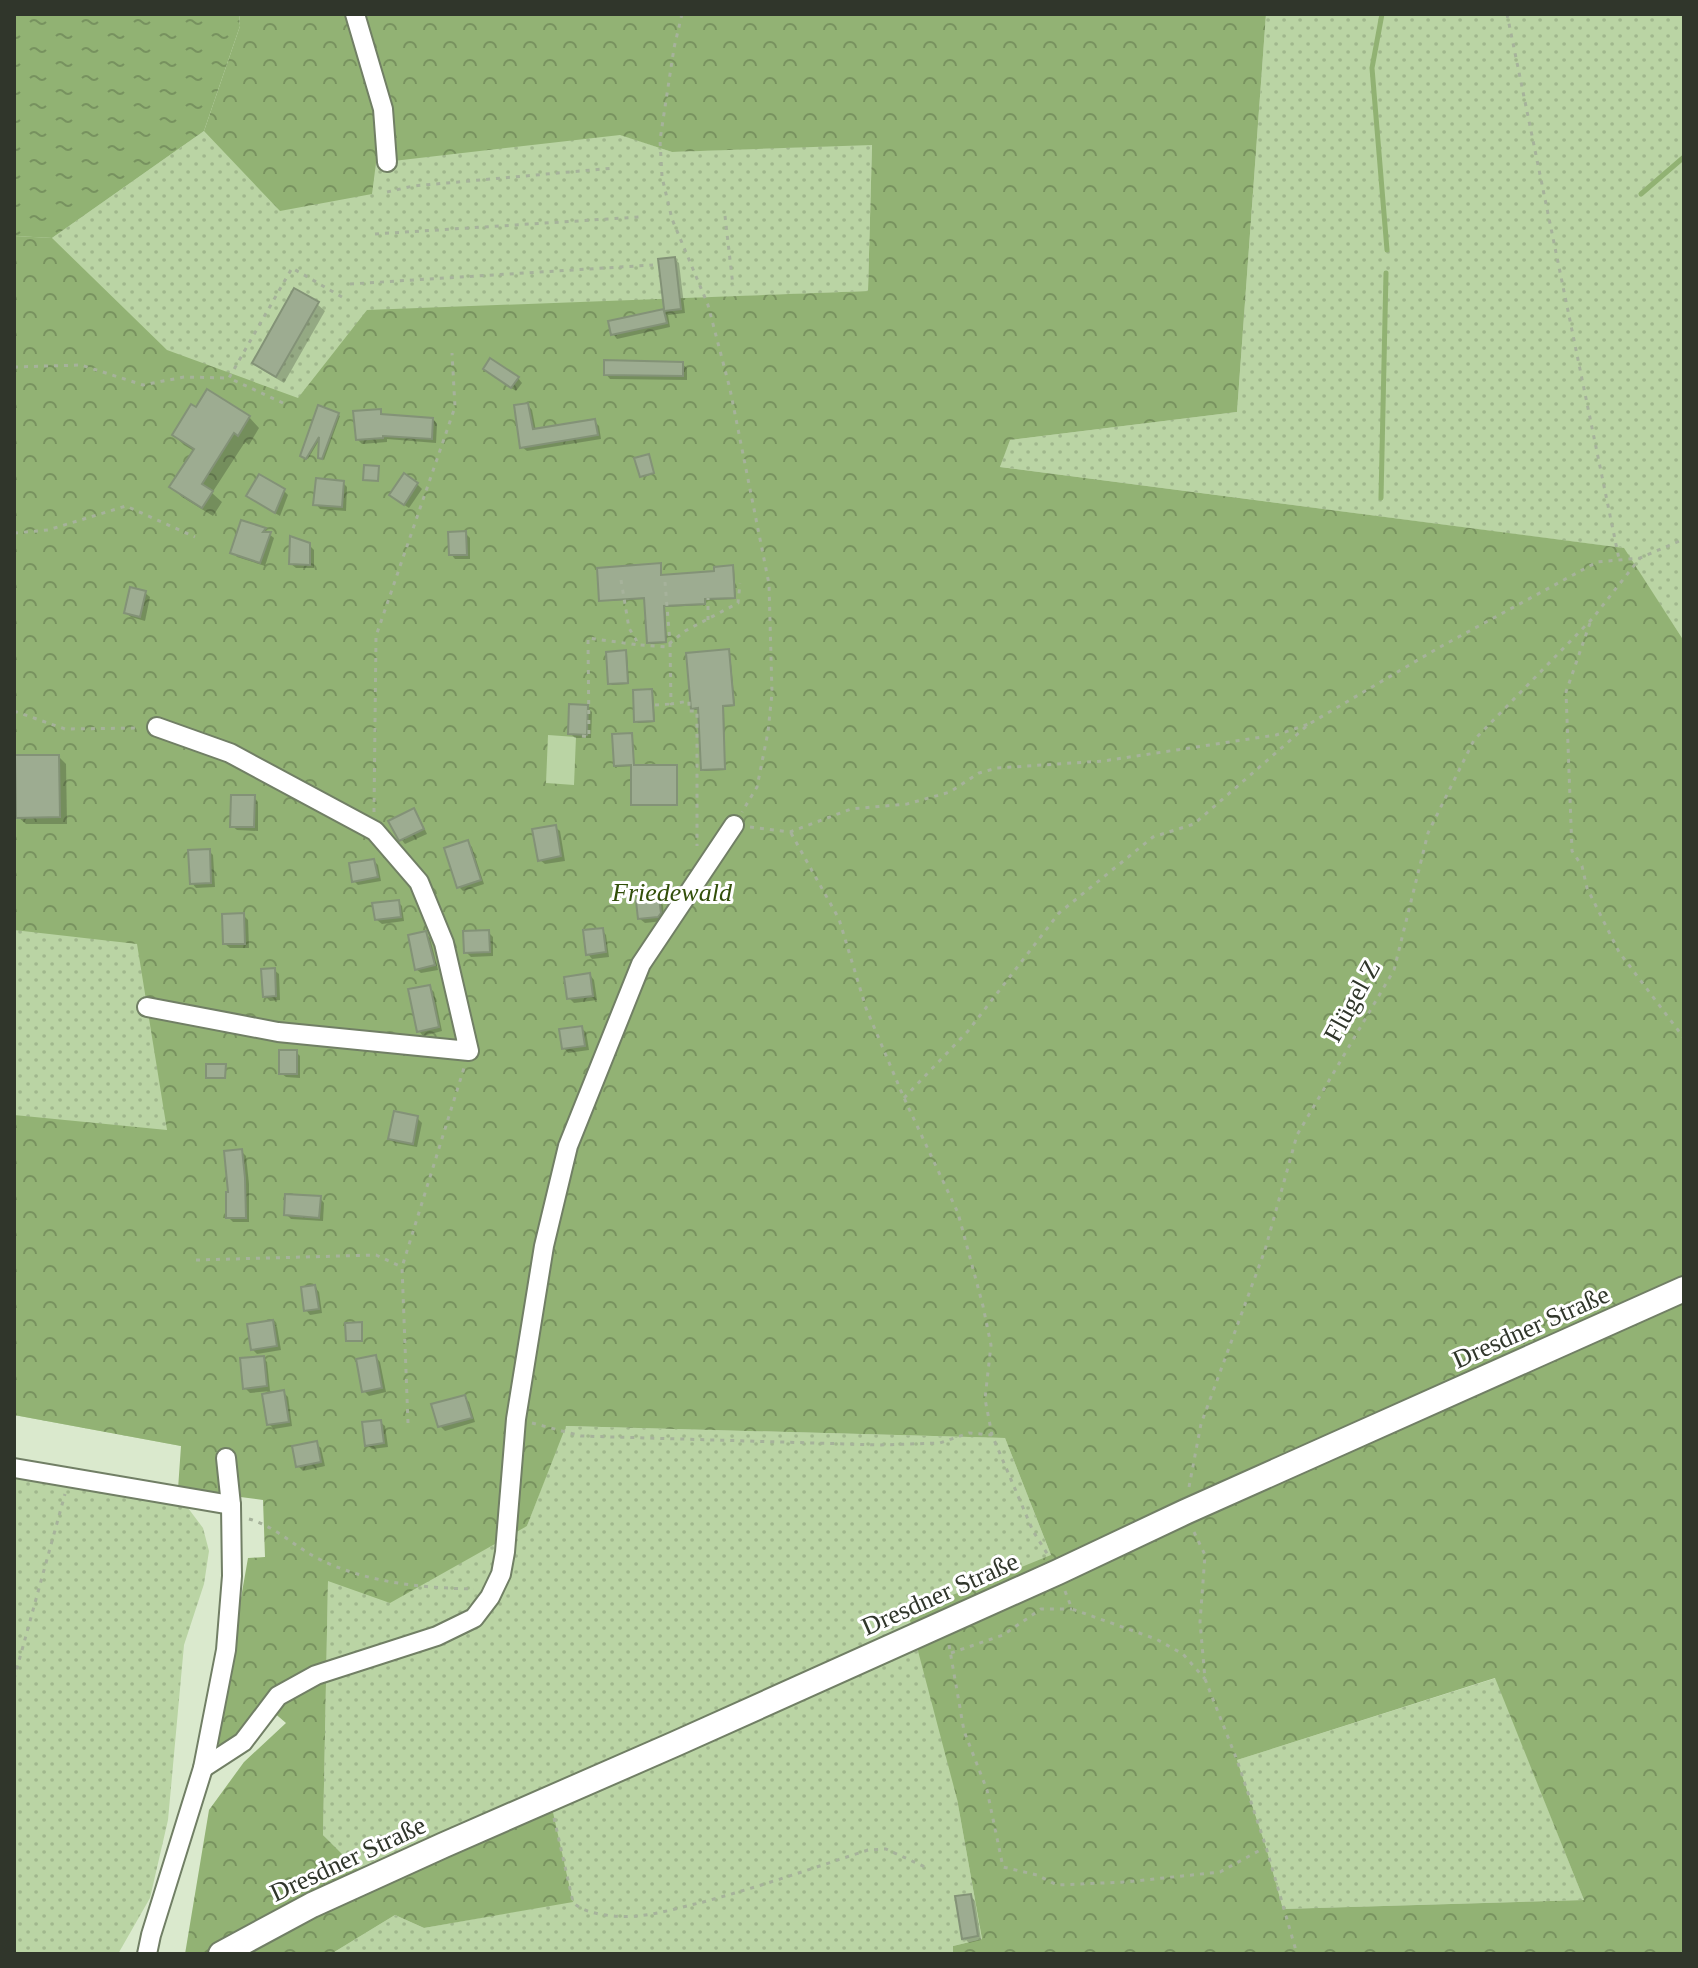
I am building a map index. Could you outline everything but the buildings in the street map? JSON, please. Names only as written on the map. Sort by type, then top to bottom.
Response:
[{"type":"main road","name":"Dresdner Straße","points":[[221,1954],[312,1905],[1684,1289]]},
{"type":"street","points":[[355,14],[383,109],[387,162]]},
{"type":"street","points":[[147,1007],[278,1032],[469,1051],[444,943],[419,882],[375,831],[230,753],[157,727]]},
{"type":"street","points":[[203,1768],[243,1742],[278,1696],[316,1675],[437,1636],[474,1618],[490,1597],[501,1574],[505,1552],[516,1419],[544,1246],[568,1146],[641,964],[734,825]]},
{"type":"street","points":[[147,1954],[203,1768],[226,1650],[232,1576],[226,1458]]},
{"type":"street","points":[[14,1468],[70,1476],[231,1510]]},
{"type":"path","points":[[682,14],[660,140],[662,177],[672,219],[708,305],[730,389],[769,584],[772,693],[768,732],[757,787],[734,825],[790,832],[851,809],[907,804],[950,792],[979,773],[997,768],[1103,761],[1276,735],[1309,724]]},
{"type":"path","points":[[1507,14],[1620,560]]},
{"type":"path","points":[[387,192],[413,186],[614,168]]},
{"type":"path","points":[[725,216],[733,286]]},
{"type":"path","points":[[375,234],[639,217]]},
{"type":"path","points":[[350,284],[653,265]]},
{"type":"path","points":[[229,378],[292,268],[342,297]]},
{"type":"path","points":[[375,831],[376,636],[455,407],[452,353]]},
{"type":"path","points":[[14,367],[81,365],[143,385],[184,377],[229,378],[283,403]]},
{"type":"path","points":[[14,533],[48,530],[126,506],[195,537]]},
{"type":"path","points":[[904,1098],[968,1031],[1059,913],[1153,837],[1194,824],[1309,724],[1440,647],[1597,562],[1640,558],[1684,539]]},
{"type":"path","name":"Flügel Z","points":[[1185,1512],[1201,1424],[1265,1250],[1297,1135],[1394,970],[1428,833],[1474,740],[1592,619],[1640,558]]},
{"type":"path","points":[[621,580],[629,628],[639,645]]},
{"type":"path","points":[[665,582],[671,704]]},
{"type":"path","points":[[582,736],[589,737],[588,638],[639,645],[670,645],[685,631],[738,603],[740,583]]},
{"type":"path","points":[[708,598],[708,620]]},
{"type":"path","points":[[1592,619],[1566,692],[1572,851],[1582,866],[1587,888],[1619,952],[1684,1038]]},
{"type":"path","points":[[655,705],[689,701],[689,711],[697,711],[697,851]]},
{"type":"path","points":[[14,711],[65,729],[157,727]]},
{"type":"path","points":[[790,832],[839,919],[866,1008],[958,1213],[991,1345],[985,1399],[992,1435],[1033,1531],[1058,1572],[1072,1609]]},
{"type":"path","points":[[408,1423],[402,1267],[469,1051]]},
{"type":"path","points":[[196,1260],[376,1255],[402,1267]]},
{"type":"path","points":[[516,1419],[581,1436],[880,1445],[940,1443],[969,1433],[992,1435]]},
{"type":"path","points":[[14,1679],[70,1476]]},
{"type":"path","points":[[231,1510],[264,1524],[322,1561],[378,1580],[458,1589],[494,1589]]},
{"type":"path","points":[[1185,1512],[1205,1555],[1200,1622],[1205,1679],[1237,1760],[1297,1954]]},
{"type":"path","points":[[950,1654],[1003,1635],[1041,1609],[1072,1609],[1156,1639],[1183,1654],[1205,1679]]},
{"type":"path","points":[[947,1621],[964,1731],[987,1790],[1003,1867],[1037,1875],[1057,1885],[1126,1882],[1220,1872],[1266,1847]]},
{"type":"path","points":[[550,1799],[573,1902],[578,1907],[610,1915],[638,1916],[678,1908],[868,1850],[886,1849],[925,1867]]},
{"type":"shaded area","points":[[265,14],[672,152],[872,144],[868,291],[696,298],[181,1446],[14,1415],[14,236],[52,238],[204,131]]},
{"type":"shaded area","points":[[1266,14],[1684,14],[1684,641],[1623,548],[1000,467],[1009,440],[1237,412]]},
{"type":"shaded area","points":[[548,735],[576,737],[574,785],[546,783]]},
{"type":"shaded area","points":[[565,1426],[1005,1438],[1051,1555],[957,1799],[982,1939],[953,1946],[953,1954],[331,1954],[395,1915],[424,1928],[573,1901],[549,1799],[367,1880],[323,1835],[328,1580],[527,1526]]},
{"type":"shaded area","points":[[14,1476],[188,1508],[203,1528],[209,1551],[204,1584],[184,1645],[168,1820],[150,1898],[118,1954],[14,1954]]},
{"type":"shaded area","points":[[1496,1678],[1584,1900],[1283,1909],[1237,1760]]},
{"type":"green space","name":"Friedewald","points":[[239,14],[1266,14],[1237,412],[1010,440],[1000,467],[1624,548],[1684,641],[1684,1954],[953,1954],[953,1946],[982,1939],[957,1799],[908,1613],[1051,1555],[1005,1438],[566,1426],[527,1526],[390,1603],[328,1581],[323,1835],[368,1880],[550,1799],[573,1902],[424,1928],[395,1915],[331,1954],[185,1954],[209,1810],[244,1762],[286,1723],[265,1705],[239,1737],[215,1746],[248,1558],[265,1557],[263,1500],[178,1489],[181,1446],[14,1415],[14,1115],[167,1130],[137,944],[14,930],[14,236],[52,238],[167,350],[298,398],[367,310],[868,291],[872,145],[672,152],[620,135],[376,163],[372,194],[280,211],[204,131],[240,26]],"holes":[[[1495,1678],[1584,1900],[1283,1909],[1237,1760]]]},
{"type":"water","points":[[14,14],[239,14],[240,26],[204,131],[52,238],[14,236]]},
{"type":"waterway","points":[[1382,14],[1372,68],[1387,250]]},
{"type":"waterway","points":[[1641,194],[1684,157]]},
{"type":"waterway","points":[[1381,498],[1386,273]]}]
